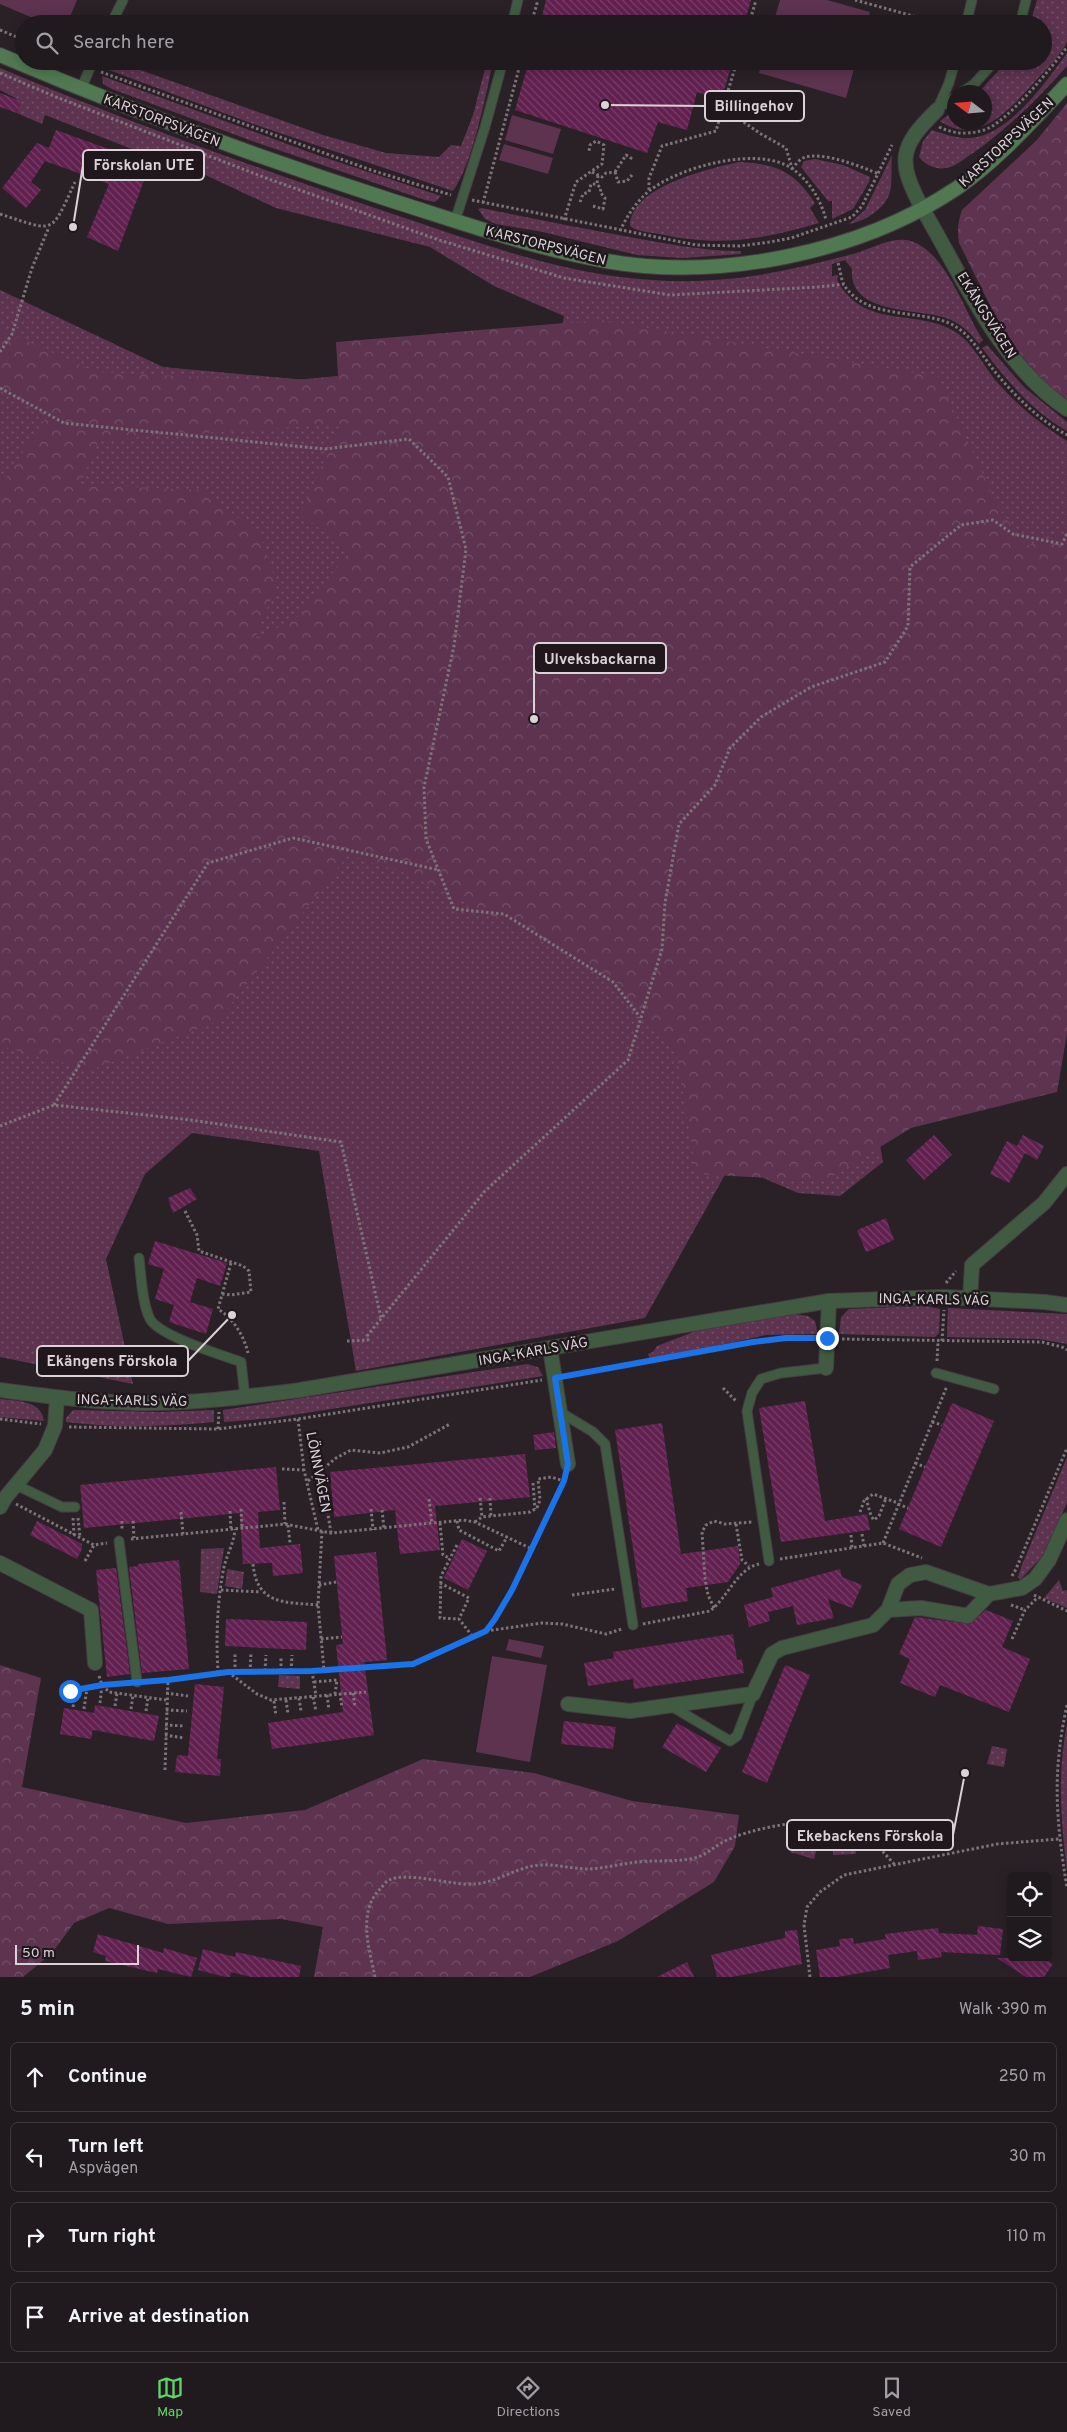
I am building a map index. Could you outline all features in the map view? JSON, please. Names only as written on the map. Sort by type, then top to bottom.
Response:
[{"type":"main road","name":"KARSTORPSVÄGEN","points":[[0,55],[15,61]]},
{"type":"main road","name":"KARSTORPSVÄGEN","points":[[36,70],[240,150],[454,221],[550,248],[606,261],[661,267],[698,267],[760,262],[820,249],[887,225],[922,208],[957,187],[998,153],[1067,84]]},
{"type":"street","name":"EKÄNGSVÄGEN","points":[[937,110],[916,130],[907,147],[904,162],[909,182],[922,208],[1005,349],[1030,379],[1067,409]]},
{"type":"street","points":[[970,1299],[972,1265],[1044,1203],[1067,1174]]},
{"type":"street","name":"INGA-KARLS VÄG","points":[[0,1390],[57,1398],[136,1403],[245,1397],[300,1390],[829,1301],[944,1297],[1045,1302],[1067,1306]]},
{"type":"street","points":[[826,1368],[829,1301]]},
{"type":"street","points":[[550,1348],[568,1464]]},
{"type":"street","points":[[2,1502],[45,1450],[55,1426],[57,1398]]},
{"type":"street","points":[[568,1704],[630,1711],[753,1694],[772,1654],[782,1648],[873,1625],[888,1610],[898,1584],[910,1574],[926,1572],[989,1594],[1022,1588],[1035,1579],[1050,1560],[1067,1520]]},
{"type":"street","points":[[0,1563],[91,1610],[95,1663]]},
{"type":"street","points":[[888,1610],[921,1608],[968,1616],[989,1594]]},
{"type":"lane","points":[[116,15],[123,0]]},
{"type":"lane","points":[[514,15],[518,0]]},
{"type":"lane","points":[[968,15],[972,0]]},
{"type":"lane","points":[[1022,15],[1026,0]]},
{"type":"lane","points":[[81,89],[90,70]]},
{"type":"lane","points":[[454,221],[463,198],[499,70]]},
{"type":"lane","points":[[937,110],[953,70]]},
{"type":"lane","points":[[972,85],[987,70]]},
{"type":"lane","points":[[937,110],[947,103]]},
{"type":"lane","points":[[139,1258],[150,1319],[157,1327],[173,1336],[246,1360],[245,1397]]},
{"type":"lane","points":[[769,1561],[747,1411],[752,1393],[761,1379],[781,1373],[826,1368]]},
{"type":"lane","points":[[936,1373],[994,1389]]},
{"type":"lane","points":[[560,1412],[593,1432],[605,1444],[633,1625]]},
{"type":"lane","points":[[16,1485],[62,1507],[75,1511]]},
{"type":"lane","points":[[119,1540],[137,1682]]},
{"type":"lane","points":[[669,1705],[730,1741],[737,1736],[753,1694]]},
{"type":"path","points":[[534,15],[538,0]]},
{"type":"path","points":[[752,15],[756,0]]},
{"type":"path","points":[[855,0],[909,15]]},
{"type":"path","points":[[0,30],[15,36]]},
{"type":"path","points":[[1052,66],[1067,47]]},
{"type":"path","points":[[105,70],[371,170],[463,198],[620,231],[716,247],[740,246],[784,239],[852,216],[862,206],[879,174],[841,161],[813,156],[803,158],[792,169]]},
{"type":"path","points":[[483,203],[519,70]]},
{"type":"path","points":[[650,191],[649,178],[662,146],[716,131],[734,70]]},
{"type":"path","points":[[936,126],[950,132],[965,134],[986,130],[1031,92],[1049,70]]},
{"type":"path","points":[[0,73],[206,156],[356,210]]},
{"type":"path","points":[[723,108],[761,134],[786,148],[792,169]]},
{"type":"path","points":[[564,220],[576,182],[602,164],[604,145],[596,141],[590,145],[589,151]]},
{"type":"path","points":[[629,161],[631,158],[626,155],[615,172],[618,182],[627,180],[632,175]]},
{"type":"path","points":[[620,231],[635,205],[663,182],[687,171],[733,160],[753,158],[775,162],[792,169],[808,183],[816,195],[826,220]]},
{"type":"path","points":[[592,172],[602,177],[606,173],[615,172]]},
{"type":"path","points":[[593,206],[603,209],[605,198],[597,184],[598,174]]},
{"type":"path","points":[[0,352],[12,334],[32,268],[49,227],[57,221],[75,182]]},
{"type":"path","points":[[580,202],[583,194],[589,192],[591,184],[597,184]]},
{"type":"path","points":[[0,214],[38,226],[49,227]]},
{"type":"path","points":[[838,263],[844,284],[852,294],[865,302],[878,309],[949,323],[964,332],[1018,399],[1054,428],[1067,435]]},
{"type":"path","points":[[1,389],[64,423],[325,449],[409,439],[448,477],[466,550],[454,646],[424,787],[426,839],[454,909],[504,914],[613,982],[641,1018]]},
{"type":"path","points":[[347,1341],[368,1340],[367,1336],[381,1318],[485,1191],[628,1060],[662,949],[665,903],[679,824],[714,785],[730,748],[761,716],[811,687],[885,662],[908,626],[910,567],[961,525],[992,520],[1013,534],[1062,544],[1067,534]]},
{"type":"path","points":[[54,1105],[208,863],[293,838],[439,870]]},
{"type":"path","points":[[0,1126],[54,1105],[191,1120],[341,1142],[381,1318]]},
{"type":"path","points":[[185,1212],[197,1235],[199,1251],[243,1266],[249,1271],[251,1292],[232,1295],[222,1294]]},
{"type":"path","points":[[231,1263],[218,1309],[225,1313],[244,1338],[246,1360]]},
{"type":"path","points":[[936,1373],[944,1307]]},
{"type":"path","points":[[0,1419],[55,1426],[218,1429],[298,1419],[555,1378],[753,1342],[786,1338],[940,1342],[1042,1342],[1062,1346],[1067,1350]]},
{"type":"path","points":[[883,1543],[950,1378]]},
{"type":"path","points":[[723,1388],[747,1411]]},
{"type":"path","points":[[218,1429],[219,1410]]},
{"type":"path","name":"LÖNNVÄGEN","points":[[298,1419],[304,1470],[320,1530],[318,1605],[324,1670]]},
{"type":"path","points":[[932,1422],[942,1426]]},
{"type":"path","points":[[308,1481],[336,1458],[352,1450],[380,1452],[408,1447],[450,1424]]},
{"type":"path","points":[[1067,1448],[1016,1569],[1009,1579],[1037,1598],[1067,1611]]},
{"type":"path","points":[[915,1462],[925,1467]]},
{"type":"path","points":[[486,1631],[495,1619],[532,1549],[564,1481],[568,1464]]},
{"type":"path","points":[[282,1469],[304,1470]]},
{"type":"path","points":[[535,1510],[540,1500],[538,1479],[551,1477],[564,1481]]},
{"type":"path","points":[[533,1483],[535,1510]]},
{"type":"path","points":[[860,1512],[866,1498],[873,1494],[908,1508]]},
{"type":"path","points":[[325,1496],[330,1533]]},
{"type":"path","points":[[480,1498],[482,1517]]},
{"type":"path","points":[[490,1498],[491,1516]]},
{"type":"path","points":[[866,1498],[874,1520],[879,1516],[886,1498]]},
{"type":"path","points":[[429,1500],[432,1524]]},
{"type":"path","points":[[2,1502],[94,1545],[85,1561]]},
{"type":"path","points":[[284,1502],[290,1543]]},
{"type":"path","points":[[240,1509],[242,1528]]},
{"type":"path","points":[[371,1510],[373,1530]]},
{"type":"path","points":[[382,1510],[384,1529]]},
{"type":"path","points":[[475,1522],[482,1517],[535,1510]]},
{"type":"path","points":[[74,1535],[75,1511]]},
{"type":"path","points":[[75,1511],[80,1538]]},
{"type":"path","points":[[218,1673],[218,1634],[224,1565],[234,1541],[230,1511]]},
{"type":"path","points":[[181,1512],[183,1534]]},
{"type":"path","points":[[133,1521],[134,1538],[286,1524],[330,1533],[457,1521],[475,1522],[532,1549]]},
{"type":"path","points":[[457,1521],[459,1530],[499,1551],[507,1538]]},
{"type":"path","points":[[714,1608],[708,1595],[705,1579],[702,1532],[706,1525],[714,1521],[736,1524],[763,1521]]},
{"type":"path","points":[[440,1523],[442,1554],[449,1558]]},
{"type":"path","points":[[736,1524],[742,1560],[749,1566]]},
{"type":"path","points":[[862,1534],[864,1546]]},
{"type":"path","points":[[851,1535],[852,1548]]},
{"type":"path","points":[[70,1691],[102,1685],[168,1680],[228,1672],[312,1671],[413,1664],[486,1631],[542,1624],[562,1624],[606,1634],[633,1625],[704,1614],[714,1608],[749,1566],[769,1561],[883,1543],[927,1559]]},
{"type":"path","points":[[457,1545],[449,1558],[440,1583],[440,1618],[459,1619],[473,1637]]},
{"type":"path","points":[[253,1564],[255,1579],[262,1592]]},
{"type":"path","points":[[319,1585],[336,1582]]},
{"type":"path","points":[[440,1583],[469,1598],[459,1619]]},
{"type":"path","points":[[572,1595],[627,1587]]},
{"type":"path","points":[[221,1590],[262,1592],[288,1602],[318,1605]]},
{"type":"path","points":[[1012,1639],[1025,1610],[1043,1591]]},
{"type":"path","points":[[1008,1604],[1025,1610]]},
{"type":"path","points":[[321,1639],[342,1637]]},
{"type":"path","points":[[235,1654],[235,1672]]},
{"type":"path","points":[[250,1672],[251,1654]]},
{"type":"path","points":[[265,1671],[266,1654]]},
{"type":"path","points":[[280,1671],[281,1656]]},
{"type":"path","points":[[291,1671],[292,1656]]},
{"type":"path","points":[[312,1671],[316,1711]]},
{"type":"path","points":[[228,1672],[257,1694],[274,1701],[366,1692]]},
{"type":"path","points":[[165,1770],[166,1693],[168,1680]]},
{"type":"path","points":[[314,1682],[337,1680],[335,1694]]},
{"type":"path","points":[[102,1685],[109,1692],[166,1700]]},
{"type":"path","points":[[100,1703],[102,1685]]},
{"type":"path","points":[[84,1708],[87,1688]]},
{"type":"path","points":[[73,1707],[76,1690]]},
{"type":"path","points":[[115,1706],[117,1693]]},
{"type":"path","points":[[166,1693],[188,1696]]},
{"type":"path","points":[[353,1693],[355,1707]]},
{"type":"path","points":[[340,1694],[342,1708]]},
{"type":"path","points":[[327,1695],[330,1710]]},
{"type":"path","points":[[131,1709],[133,1696]]},
{"type":"path","points":[[146,1711],[148,1698]]},
{"type":"path","points":[[299,1698],[301,1711]]},
{"type":"path","points":[[286,1700],[288,1714]]},
{"type":"path","points":[[274,1701],[276,1716]]},
{"type":"path","points":[[1067,1705],[1056,1769],[1059,1839],[1067,1888]]},
{"type":"path","points":[[166,1710],[187,1711]]},
{"type":"path","points":[[166,1725],[185,1726]]},
{"type":"path","points":[[165,1735],[184,1738]]},
{"type":"path","points":[[375,1977],[366,1918],[374,1894],[389,1880],[413,1877],[452,1884],[476,1884],[498,1880],[520,1868],[539,1865],[557,1864],[588,1869],[638,1862],[692,1859],[709,1853],[722,1842],[742,1834],[811,1821],[834,1822],[855,1828],[876,1844],[894,1864]]},
{"type":"path","points":[[810,1977],[804,1925],[807,1907],[820,1892],[844,1875],[997,1844],[1059,1839]]},
{"type":"green space","points":[[0,0],[77,0],[71,15],[26,15],[0,4]]},
{"type":"green space","points":[[780,0],[827,0],[870,12],[869,15],[776,15]]},
{"type":"green space","points":[[1037,0],[1067,0],[1067,42],[1052,63],[1052,15],[1033,15]]},
{"type":"green space","points":[[1067,53],[1067,66],[1045,90],[1022,113],[956,165],[946,168],[933,167],[919,157],[923,141],[932,130],[946,135],[970,138],[984,135],[998,128],[1025,106]]},
{"type":"green space","points":[[0,68],[145,126],[341,196],[508,252],[598,274],[662,281],[727,279],[815,264],[896,240],[911,241],[924,248],[945,270],[983,340],[979,344],[956,322],[934,315],[887,307],[861,295],[854,284],[852,269],[845,260],[832,264],[832,276],[838,275],[837,280],[848,295],[861,306],[890,316],[937,324],[959,334],[966,340],[997,382],[1021,407],[1067,441],[1067,998],[874,1111],[883,1162],[840,1196],[798,1193],[731,1164],[645,1318],[356,1371],[319,1151],[192,1133],[145,1174],[106,1259],[133,1384],[0,1357],[0,290],[163,367],[318,381],[561,334],[564,316],[494,286],[430,247],[276,208],[177,160],[165,162],[45,115],[42,124],[17,113],[21,101],[0,90]]},
{"type":"green space","points":[[109,70],[140,70],[323,135],[386,153],[439,157],[451,145],[461,146],[473,115],[485,70],[491,70],[472,147],[460,179],[453,191],[259,126]]},
{"type":"green space","points":[[760,70],[854,70],[846,98],[759,73]]},
{"type":"green space","points":[[999,70],[1045,70],[1018,100],[992,121],[992,85],[985,85]]},
{"type":"green space","points":[[102,76],[317,155],[441,196],[435,202],[425,200],[252,141],[112,89],[103,84]]},
{"type":"green space","points":[[1067,103],[1067,399],[1048,385],[1016,349],[991,307],[959,243],[958,230],[962,210],[1036,141]]},
{"type":"green space","points":[[512,115],[561,129],[553,154],[505,140]]},
{"type":"green space","points":[[947,116],[947,124],[940,121]]},
{"type":"green space","points":[[504,144],[553,158],[548,174],[499,160]]},
{"type":"green space","points":[[892,155],[891,187],[886,200],[870,216],[849,224],[865,210]]},
{"type":"green space","points":[[815,159],[843,165],[870,177],[853,209],[832,219],[832,201],[828,201],[801,167],[804,161]]},
{"type":"green space","points":[[739,162],[774,167],[792,176],[800,183],[815,203],[810,208],[819,223],[778,234],[720,241],[680,238],[640,231],[630,226],[634,212],[643,200],[657,190],[709,169]]},
{"type":"green space","points":[[482,208],[668,244],[711,250],[741,251],[741,254],[682,258],[637,255],[543,232],[496,224],[485,219],[478,209]]},
{"type":"green space","points":[[601,320],[938,377],[998,507],[1026,546],[1067,533],[1067,1034],[1057,1092],[911,1128],[825,1181],[696,1174],[677,1056],[611,976],[408,874],[348,855],[218,1021],[91,1070],[0,1046],[0,482],[3,482],[48,415],[0,391],[0,329],[96,372],[283,381],[338,376],[336,342]],"holes":[[[340,424],[301,514],[349,552],[299,616],[254,640],[277,585],[261,536],[203,490],[80,485],[99,440]]]},
{"type":"green space","points":[[987,345],[1024,387],[1067,422],[1067,431],[1042,414],[1020,394],[982,348]]},
{"type":"green space","points":[[925,1306],[940,1309],[939,1333],[935,1337],[839,1334],[841,1317],[849,1309]]},
{"type":"green space","points":[[948,1308],[1067,1314],[1067,1344],[1039,1339],[947,1337]]},
{"type":"green space","points":[[794,1314],[808,1316],[815,1321],[818,1334],[766,1335],[650,1360],[648,1354],[653,1352],[657,1346],[696,1331]]},
{"type":"green space","points":[[527,1364],[538,1367],[543,1376],[273,1418],[224,1422],[223,1410]]},
{"type":"green space","points":[[0,1399],[21,1401],[33,1405],[42,1414],[44,1421],[0,1417]]},
{"type":"green space","points":[[73,1410],[161,1412],[214,1410],[214,1422],[140,1426],[66,1422],[66,1418]]},
{"type":"green space","points":[[1067,1457],[1067,1503],[1041,1558],[1020,1580],[1018,1577],[1022,1565]]},
{"type":"green space","points":[[224,1548],[217,1594],[200,1592],[201,1549]]},
{"type":"green space","points":[[227,1569],[244,1572],[242,1589],[225,1586]]},
{"type":"green space","points":[[1059,1580],[1063,1591],[1067,1590],[1067,1608],[1044,1598]]},
{"type":"green space","points":[[509,1639],[544,1646],[541,1658],[506,1650]]},
{"type":"green space","points":[[492,1656],[547,1665],[530,1762],[476,1752]]},
{"type":"green space","points":[[0,1665],[41,1678],[22,1787],[186,1823],[305,1810],[423,1759],[534,1773],[632,1801],[739,1815],[735,1846],[714,1882],[618,1941],[530,1977],[314,1977],[323,1927],[281,1919],[168,1924],[109,1908],[74,1923],[52,1953],[23,1977],[0,1977]]},
{"type":"green space","points":[[279,1675],[300,1676],[300,1689],[278,1687]]},
{"type":"green space","points":[[1067,1724],[1067,1872],[1063,1835],[1061,1780]]},
{"type":"green space","points":[[992,1746],[1007,1749],[1004,1767],[987,1764]]},
{"type":"green space","points":[[794,1838],[818,1845],[814,1859],[790,1852]]},
{"type":"green space","points":[[833,1848],[856,1848],[856,1854],[833,1855]]},
{"type":"building","points":[[546,0],[751,0],[747,15],[542,15]]},
{"type":"building","points":[[526,70],[730,70],[721,100],[697,92],[687,130],[658,122],[647,153],[515,110]]},
{"type":"building","points":[[0,93],[21,101],[17,113],[0,107]]},
{"type":"building","points":[[56,130],[150,164],[118,251],[87,237],[109,184],[45,161],[31,182],[41,190],[26,208],[2,188],[37,143],[49,148]]},
{"type":"building","points":[[934,1135],[952,1155],[924,1180],[906,1160]]},
{"type":"building","points":[[1023,1135],[1044,1146],[1037,1160],[1025,1153],[1009,1183],[990,1174],[1007,1141],[1017,1146]]},
{"type":"building","points":[[190,1188],[197,1199],[173,1213],[168,1198]]},
{"type":"building","points":[[886,1218],[894,1240],[866,1252],[857,1230]]},
{"type":"building","points":[[155,1241],[227,1263],[220,1286],[197,1278],[190,1302],[213,1309],[206,1334],[169,1322],[174,1305],[155,1299],[164,1269],[148,1264]]},
{"type":"building","points":[[805,1401],[825,1521],[867,1514],[870,1530],[781,1542],[759,1408]]},
{"type":"building","points":[[952,1403],[994,1421],[941,1547],[899,1529]]},
{"type":"building","points":[[662,1423],[681,1554],[738,1546],[740,1564],[728,1582],[686,1588],[688,1601],[642,1608],[615,1430]]},
{"type":"building","points":[[554,1432],[556,1448],[535,1450],[533,1435]]},
{"type":"building","points":[[525,1454],[530,1497],[435,1506],[440,1550],[400,1554],[395,1510],[334,1517],[330,1472]]},
{"type":"building","points":[[276,1467],[280,1510],[258,1512],[260,1548],[300,1544],[303,1573],[273,1576],[272,1563],[243,1564],[240,1513],[84,1528],[80,1485]]},
{"type":"building","points":[[37,1521],[82,1544],[82,1549],[77,1559],[30,1535]]},
{"type":"building","points":[[462,1539],[487,1551],[468,1590],[444,1578]]},
{"type":"building","points":[[376,1552],[387,1660],[364,1662],[374,1735],[272,1749],[268,1723],[343,1712],[336,1645],[343,1644],[334,1556]]},
{"type":"building","points":[[179,1560],[189,1669],[142,1673],[129,1567],[138,1566],[138,1564]]},
{"type":"building","points":[[116,1568],[130,1674],[107,1677],[96,1570]]},
{"type":"building","points":[[840,1569],[842,1577],[862,1585],[852,1608],[828,1599],[834,1618],[797,1625],[793,1606],[768,1612],[770,1621],[749,1627],[744,1605],[773,1597],[771,1588]]},
{"type":"building","points":[[986,1610],[1013,1621],[1002,1647],[1030,1659],[1009,1712],[940,1685],[935,1697],[900,1683],[910,1659],[899,1654],[915,1617],[970,1624]]},
{"type":"building","points":[[226,1619],[307,1622],[306,1650],[225,1646]]},
{"type":"building","points":[[733,1634],[737,1660],[742,1659],[744,1673],[634,1689],[633,1679],[588,1686],[584,1663],[614,1658],[613,1652]]},
{"type":"building","points":[[785,1665],[810,1675],[767,1783],[742,1772]]},
{"type":"building","points":[[195,1684],[224,1687],[217,1759],[221,1759],[220,1776],[175,1772],[177,1755],[188,1756]]},
{"type":"building","points":[[95,1705],[159,1716],[154,1741],[93,1730],[91,1739],[60,1734],[64,1708],[94,1713]]},
{"type":"building","points":[[564,1721],[616,1727],[613,1749],[561,1744]]},
{"type":"building","points":[[677,1723],[721,1748],[706,1772],[662,1747]]},
{"type":"building","points":[[978,1926],[1003,1929],[1000,1955],[941,1952],[942,1957],[918,1960],[917,1951],[888,1955],[890,1968],[837,1977],[820,1977],[816,1950],[840,1946],[839,1939],[853,1938],[854,1944],[886,1939],[885,1934],[938,1928],[939,1933],[977,1935]]},
{"type":"building","points":[[797,1930],[802,1964],[731,1977],[717,1977],[711,1955],[785,1938],[785,1931]]},
{"type":"building","points":[[98,1934],[163,1953],[164,1948],[197,1958],[191,1977],[158,1969],[157,1973],[105,1961],[106,1956],[93,1952]]},
{"type":"building","points":[[203,1949],[235,1957],[236,1952],[301,1966],[299,1977],[251,1977],[231,1972],[230,1977],[226,1977],[198,1970]]},
{"type":"building","points":[[997,1958],[1007,1958],[1007,1962],[1050,1962],[1053,1964],[1044,1977],[1026,1977]]},
{"type":"building","points":[[687,1962],[694,1977],[657,1977]]},
{"type":"place","name":"Billingehov","points":[[605,105]]},
{"type":"place","name":"Förskolan UTE","points":[[73,227]]},
{"type":"place","name":"Ulveksbackarna","points":[[534,719]]},
{"type":"place","name":"Ekängens Förskola","points":[[232,1315]]},
{"type":"place","name":"Ekebackens Förskola","points":[[965,1773]]},
{"type":"route","points":[[70,1691],[102,1685],[168,1680],[228,1672],[312,1671],[413,1664],[486,1631],[512,1590],[564,1481],[568,1464],[555,1378],[648,1363],[753,1342],[786,1338],[827,1338]]}]
